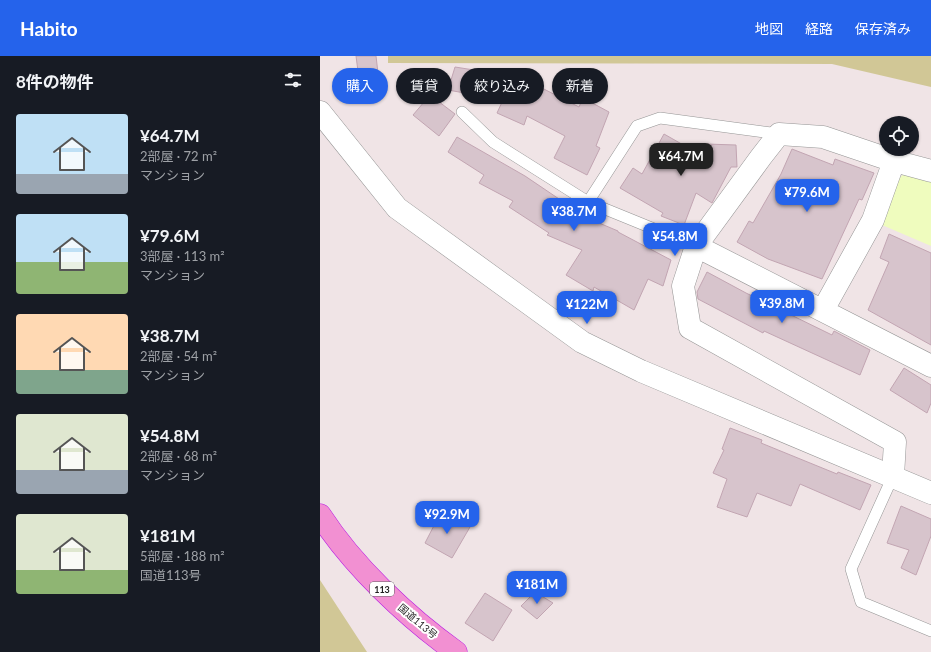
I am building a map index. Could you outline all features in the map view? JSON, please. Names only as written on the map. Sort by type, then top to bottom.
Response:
[{"type":"highway","name":"国道113号","points":[[320,515],[353,557],[380,587],[411,617],[456,652]]},
{"type":"street","points":[[320,112],[397,208],[582,342],[641,371],[894,476],[931,493]]},
{"type":"street","points":[[894,476],[895,442],[690,328],[683,286],[696,246],[761,156],[779,134],[823,137],[894,161],[931,170]]},
{"type":"street","points":[[823,310],[873,220],[894,161]]},
{"type":"street","points":[[696,246],[931,366]]},
{"type":"lane","points":[[462,112],[493,142],[588,202],[696,246]]},
{"type":"lane","points":[[588,202],[638,126],[660,118],[779,134]]},
{"type":"lane","points":[[894,476],[851,569],[861,602],[931,631]]},
{"type":"shaded area","points":[[388,56],[931,56],[931,87],[832,64],[388,63]]},
{"type":"shaded area","points":[[320,580],[367,652],[320,652]]},
{"type":"green space","points":[[907,171],[931,181],[931,246],[882,225],[894,183]]},
{"type":"building","points":[[356,56],[376,56],[377,68],[358,68]]},
{"type":"building","points":[[455,67],[461,68],[460,68],[460,92],[452,91],[452,77]]},
{"type":"building","points":[[544,89],[552,93],[552,104],[573,104],[579,107],[580,104],[594,104],[609,112],[596,146],[600,148],[587,175],[554,158],[565,136],[527,116],[524,125],[497,113],[501,104],[544,104]]},
{"type":"building","points":[[422,104],[442,104],[455,114],[439,136],[413,115]]},
{"type":"building","points":[[664,134],[708,159],[706,144],[736,145],[737,167],[731,167],[712,203],[696,193],[684,225],[661,216],[663,213],[620,188],[633,168],[642,174]]},
{"type":"building","points":[[457,137],[525,176],[565,203],[567,200],[594,216],[592,220],[618,231],[671,260],[663,286],[648,279],[634,310],[594,287],[593,291],[566,275],[582,250],[547,235],[549,233],[509,207],[513,201],[479,183],[484,175],[448,152]]},
{"type":"building","points":[[792,149],[833,165],[835,159],[874,173],[862,200],[859,199],[822,279],[768,259],[737,242],[749,221],[753,223],[781,174]]},
{"type":"building","points":[[889,234],[931,253],[931,345],[868,310],[889,262],[880,258]]},
{"type":"building","points":[[707,272],[746,293],[832,335],[834,331],[870,350],[860,375],[764,331],[763,333],[698,299],[697,292]]},
{"type":"building","points":[[904,368],[931,385],[931,403],[927,413],[890,390]]},
{"type":"building","points":[[730,428],[762,440],[761,443],[837,474],[838,472],[871,485],[860,510],[800,484],[791,506],[757,493],[747,517],[717,507],[727,479],[713,473],[724,450],[722,449]]},
{"type":"building","points":[[901,506],[931,519],[931,536],[916,575],[901,568],[909,550],[887,543]]},
{"type":"building","points":[[441,512],[470,527],[452,558],[425,543]]},
{"type":"building","points":[[535,592],[553,603],[537,619],[521,606]]},
{"type":"building","points":[[485,593],[512,610],[493,641],[465,623]]}]
